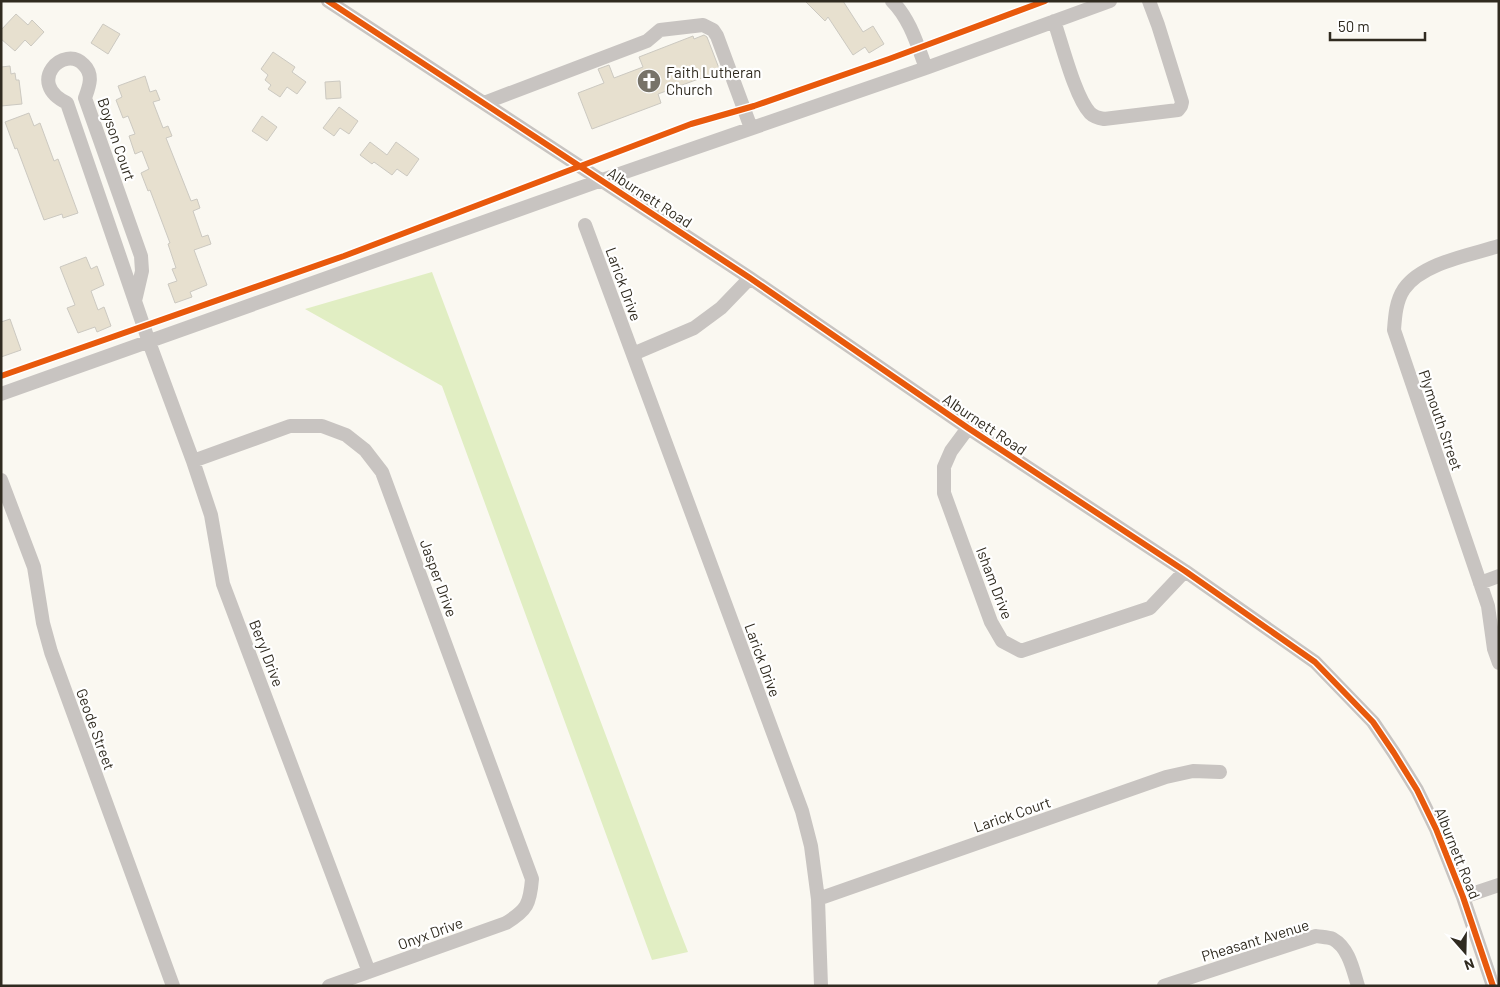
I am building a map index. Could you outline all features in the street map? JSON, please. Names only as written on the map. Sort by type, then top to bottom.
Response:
[{"type":"street","name":"Alburnett Road","points":[[328,1],[750,278],[968,428],[1185,571],[1315,662],[1373,722],[1417,790],[1436,829],[1463,897],[1493,986]]},
{"type":"street","points":[[892,1],[900,10],[913,34],[926,68]]},
{"type":"street","points":[[1,394],[602,180],[926,68],[1110,1]]},
{"type":"street","points":[[1054,21],[1081,100],[1090,113],[1097,118],[1104,119],[1178,110],[1182,102],[1149,1]]},
{"type":"street","points":[[484,103],[647,41],[660,30],[703,25],[713,30],[717,36],[751,128]]},
{"type":"street","name":"Boyson Court","points":[[135,300],[142,271],[140,256],[84,98],[90,78],[87,68],[81,62],[73,59],[62,60],[54,65],[48,82],[51,92],[67,104],[149,342]]},
{"type":"street","name":"Larick Drive","points":[[585,224],[802,811],[811,846],[818,899],[821,986]]},
{"type":"street","name":"Plymouth Street","points":[[1499,246],[1418,274],[1404,289],[1395,309],[1394,330],[1488,606],[1494,649],[1499,663]]},
{"type":"street","points":[[633,354],[694,328],[721,308],[750,278]]},
{"type":"street","name":"Beryl Drive","points":[[149,342],[211,515],[224,584],[369,972]]},
{"type":"street","name":"Jasper Drive","points":[[193,461],[290,426],[322,426],[346,435],[365,450],[382,472],[386,482],[532,879],[531,896]]},
{"type":"street","name":"Isham Drive","points":[[968,428],[951,452],[944,467],[944,493],[991,622],[1002,641],[1021,651],[1150,608],[1185,571]]},
{"type":"street","name":"Geode Street","points":[[1,480],[34,567],[43,623],[51,652],[173,986]]},
{"type":"street","points":[[1480,583],[1499,576]]},
{"type":"street","name":"Larick Court","points":[[818,899],[1166,777],[1193,771],[1220,772]]},
{"type":"street","points":[[1463,897],[1499,885]]},
{"type":"street","name":"Onyx Drive","points":[[329,986],[506,923],[522,913],[531,896]]},
{"type":"street","name":"Pheasant Avenue","points":[[1164,986],[1316,936],[1332,939],[1342,947],[1348,957],[1358,986]]},
{"type":"green space","points":[[432,272],[688,952],[652,960],[442,386],[305,309]]},
{"type":"building","points":[[805,1],[843,1],[863,32],[873,26],[884,44],[869,53],[865,47],[853,55],[828,17],[825,21]]},
{"type":"building","points":[[16,14],[28,25],[32,20],[44,32],[31,46],[25,40],[15,51],[1,39],[1,30]]},
{"type":"building","points":[[103,24],[120,34],[108,54],[91,43]]},
{"type":"building","name":"Faith Lutheran Church","points":[[704,35],[707,37],[720,71],[658,94],[661,103],[592,129],[578,93],[604,83],[598,69],[609,65],[614,78],[643,67],[639,57],[693,36],[694,39]]},
{"type":"building","points":[[273,52],[295,67],[292,72],[306,82],[297,94],[287,87],[280,97],[268,89],[271,85],[265,80],[268,75],[261,69]]},
{"type":"building","points":[[10,66],[11,74],[15,73],[16,80],[19,80],[22,104],[1,106],[1,67]]},
{"type":"building","points":[[145,76],[150,92],[156,90],[160,100],[153,102],[163,128],[168,126],[172,136],[166,138],[191,201],[197,199],[200,208],[193,211],[202,237],[208,235],[211,244],[194,250],[207,285],[190,292],[192,297],[175,303],[168,284],[177,281],[172,269],[176,268],[168,244],[170,243],[150,190],[148,191],[141,173],[149,169],[142,151],[135,154],[129,136],[135,134],[128,116],[123,118],[116,100],[122,97],[118,86]]},
{"type":"building","points":[[340,81],[341,98],[326,99],[325,82]]},
{"type":"building","points":[[339,107],[358,121],[349,134],[340,128],[334,136],[323,128]]},
{"type":"building","points":[[29,113],[34,126],[40,123],[54,161],[58,159],[78,213],[63,218],[62,214],[44,220],[17,148],[15,149],[5,122]]},
{"type":"building","points":[[262,116],[277,127],[267,141],[252,131]]},
{"type":"building","points":[[370,142],[387,155],[396,142],[419,159],[407,176],[397,169],[392,175],[360,155]]},
{"type":"building","points":[[86,257],[91,269],[97,266],[104,285],[91,291],[98,310],[104,307],[111,326],[97,332],[95,327],[78,333],[67,308],[75,305],[60,267]]},
{"type":"building","points":[[10,319],[21,350],[1,357],[1,322]]},
{"type":"cycle path","points":[[328,1],[750,278],[968,428],[1185,571],[1315,662],[1373,722],[1417,790],[1436,829],[1463,897],[1493,986]]},
{"type":"cycle path","points":[[1,376],[344,256],[691,124],[754,106],[889,59],[1045,1]]},
{"type":"place","name":"Faith Lutheran Church","points":[[649,81]]}]
